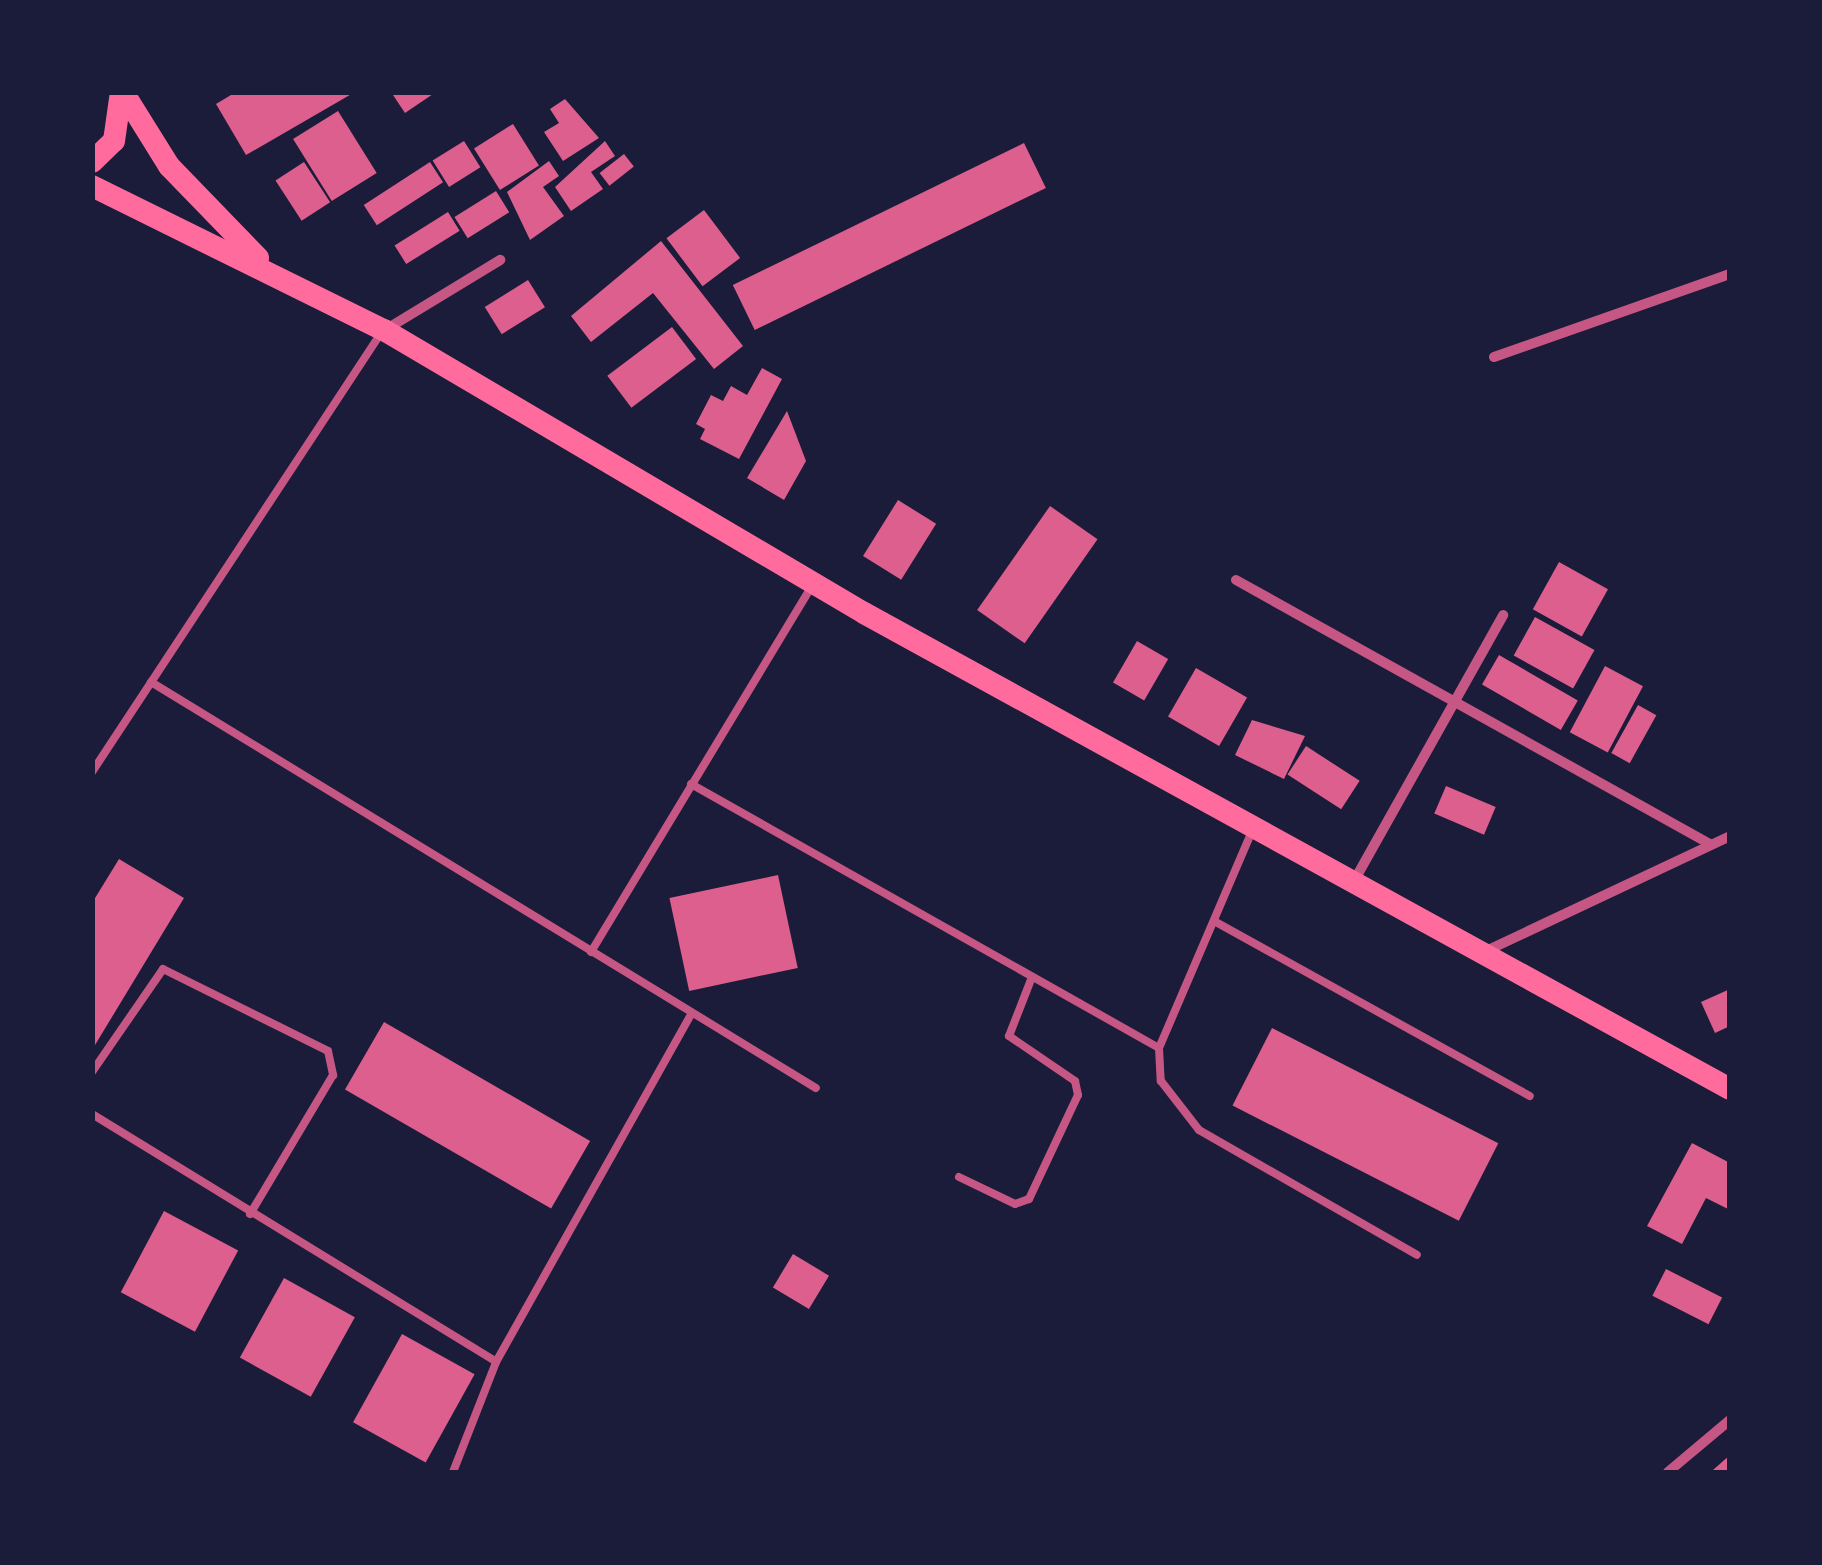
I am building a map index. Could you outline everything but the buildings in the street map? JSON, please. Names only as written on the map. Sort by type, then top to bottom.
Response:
[{"type":"main road","points":[[92,162],[114,141],[122,92]]},
{"type":"main road","points":[[122,92],[169,166],[268,268]]},
{"type":"main road","points":[[92,186],[268,268],[384,330],[813,584],[1730,1089]]},
{"type":"street","points":[[384,330],[500,260]]},
{"type":"street","points":[[1494,358],[1730,274]]},
{"type":"street","points":[[1236,580],[1456,699],[1710,844]]},
{"type":"street","points":[[1354,881],[1503,615]]},
{"type":"street","points":[[1484,952],[1730,836]]},
{"type":"street","points":[[1668,1472],[1730,1420]]},
{"type":"lane","points":[[92,772],[384,330]]},
{"type":"lane","points":[[591,952],[813,584]]},
{"type":"lane","points":[[151,682],[816,1088]]},
{"type":"lane","points":[[691,784],[1158,1048]]},
{"type":"lane","points":[[1254,826],[1158,1048],[1161,1081],[1199,1130],[1417,1255]]},
{"type":"lane","points":[[1214,920],[1530,1096]]},
{"type":"lane","points":[[92,1072],[163,969],[328,1051],[333,1075],[250,1214]]},
{"type":"lane","points":[[959,1177],[1015,1204],[1029,1199],[1078,1096],[1075,1081],[1009,1036],[1032,977]]},
{"type":"lane","points":[[453,1472],[496,1362],[691,1014]]},
{"type":"lane","points":[[92,1114],[496,1362]]}]
